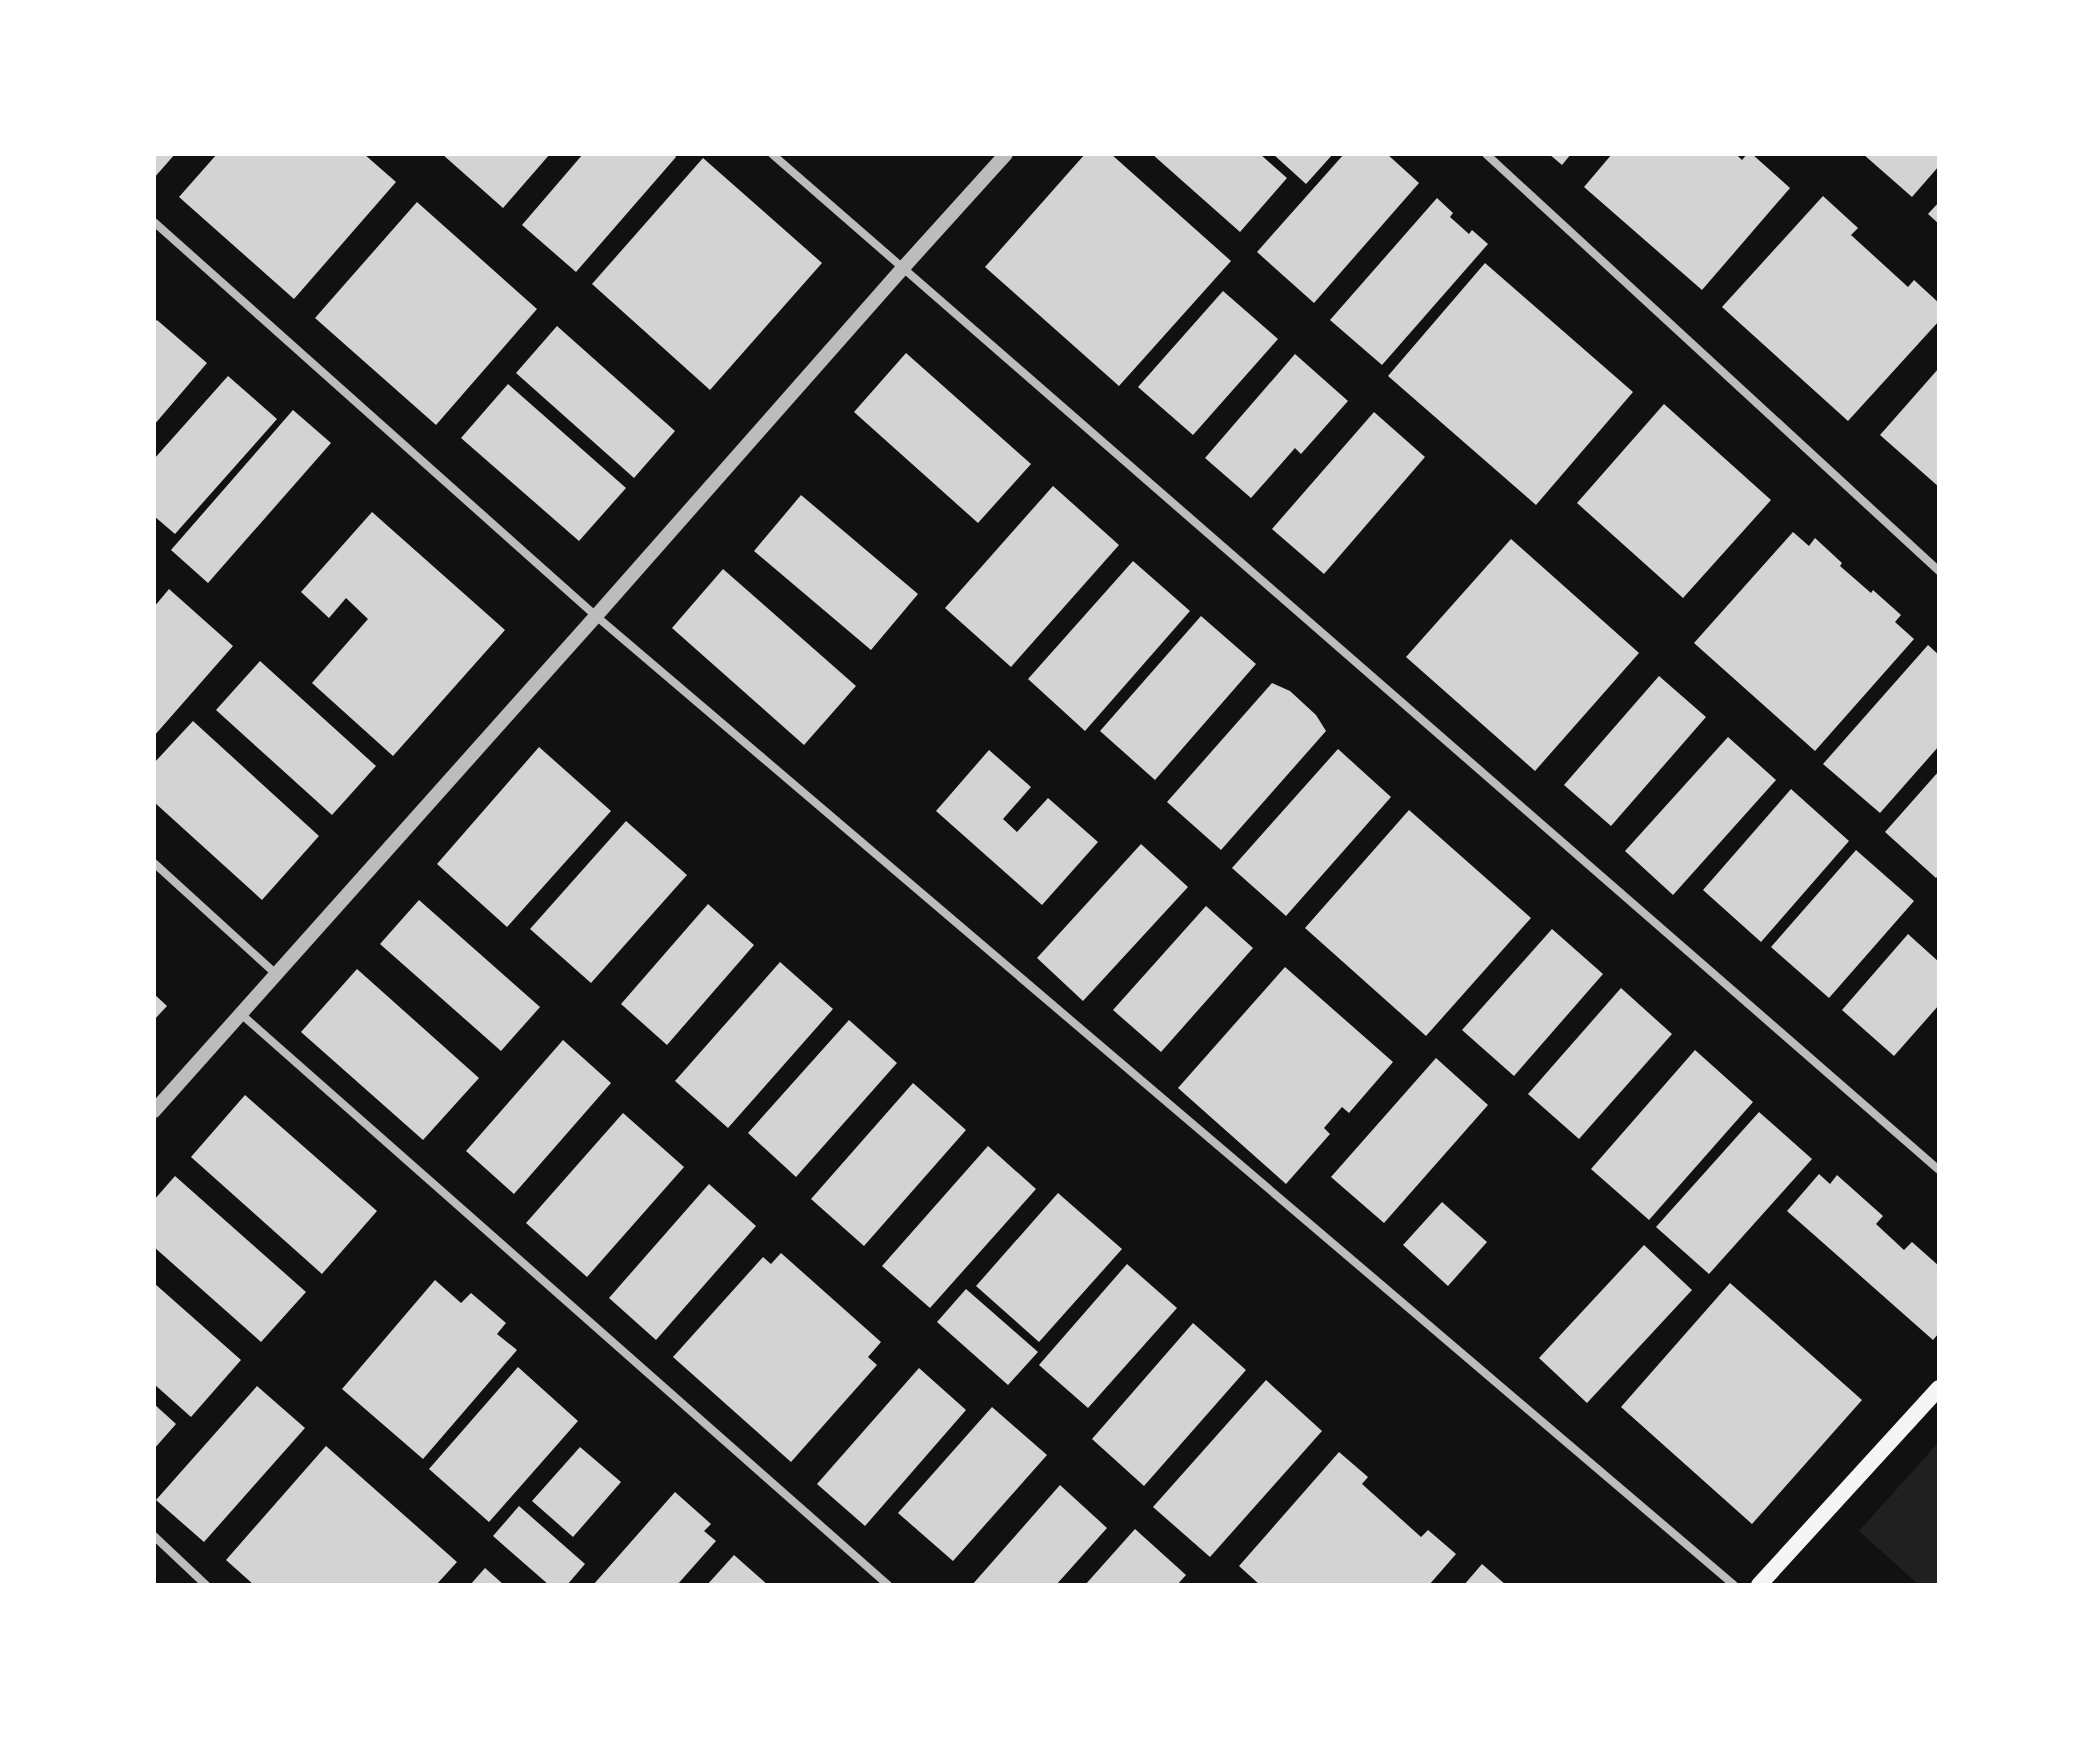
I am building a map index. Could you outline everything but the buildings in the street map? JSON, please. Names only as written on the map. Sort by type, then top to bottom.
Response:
[{"type":"main road","points":[[1759,1585],[1939,1388]]},
{"type":"street","points":[[772,154],[1939,1170]]},
{"type":"street","points":[[154,1111],[1006,154]]},
{"type":"street","points":[[1486,154],[1939,571]]},
{"type":"street","points":[[154,222],[596,616],[1734,1585]]},
{"type":"street","points":[[154,863],[276,974]]},
{"type":"street","points":[[241,1014],[888,1585]]},
{"type":"street","points":[[154,1536],[206,1585]]},
{"type":"shaded area","points":[[1939,1442],[1939,1585],[1919,1585],[1859,1531]]}]
